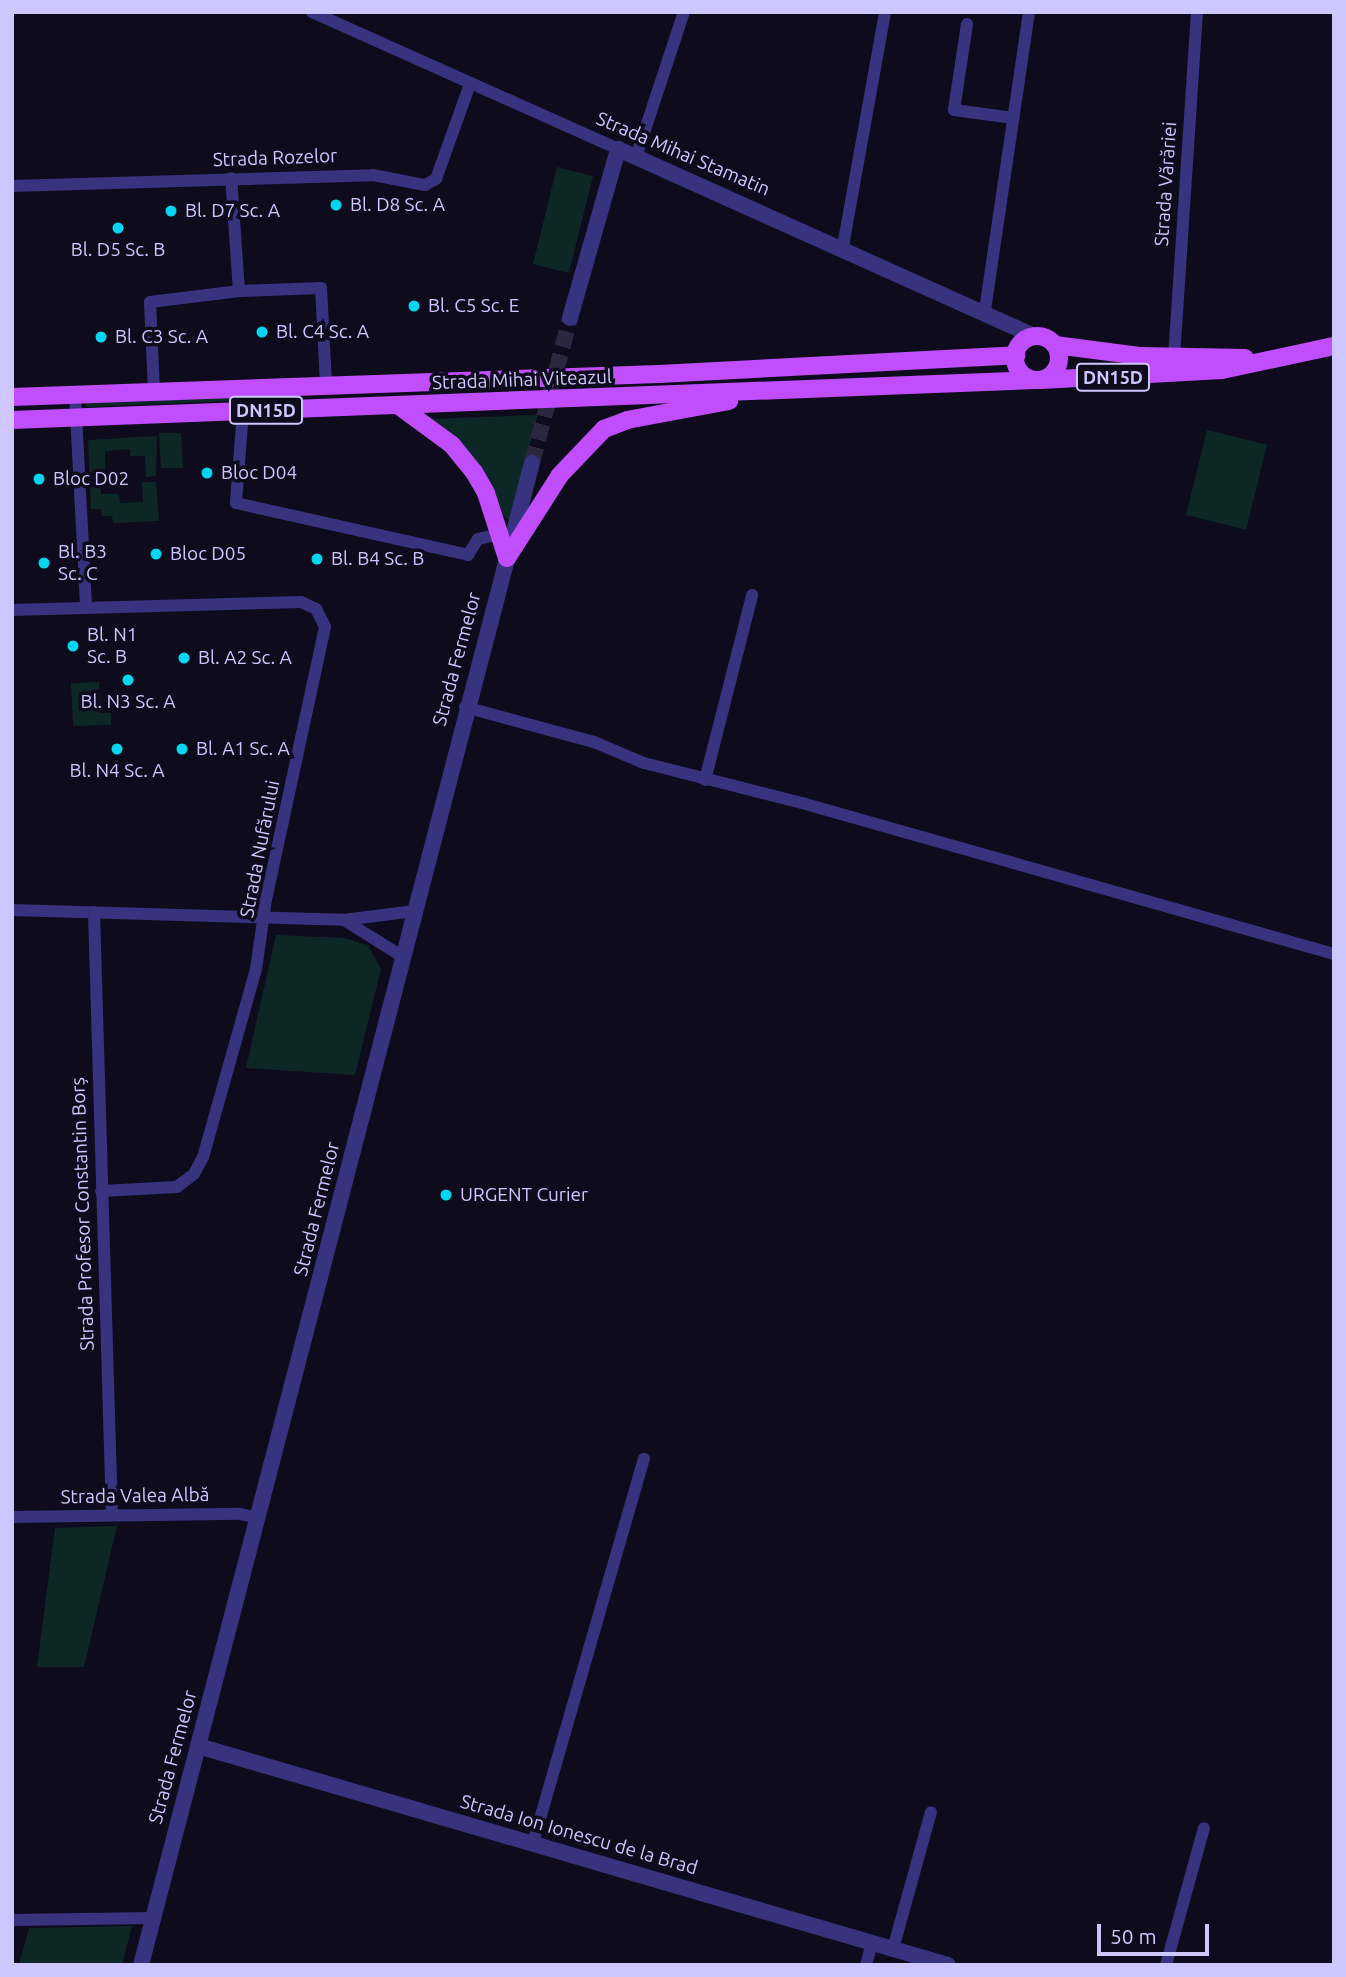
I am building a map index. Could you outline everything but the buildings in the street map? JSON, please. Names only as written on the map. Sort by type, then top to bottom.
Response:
[{"type":"main road","name":"Strada Mihai Viteazul","points":[[1036,337],[1055,345],[1174,358],[1287,357]]},
{"type":"main road","points":[[1036,337],[1020,344],[1016,355],[1020,371],[1037,380]]},
{"type":"main road","name":"DN15D","points":[[1037,380],[1059,363],[1055,345]]},
{"type":"main road","name":"Strada Mihai Viteazul","points":[[12,420],[1184,374],[1287,357],[1334,346]]},
{"type":"main road","name":"Strada Mihai Viteazul","points":[[12,397],[699,373],[1016,355]]},
{"type":"main road","points":[[298,385],[299,409]]},
{"type":"main road","points":[[507,558],[560,475],[604,429],[627,420],[776,390]]},
{"type":"main road","points":[[399,405],[464,457],[486,493],[507,558]]},
{"type":"street","name":"Strada Mihai Stamatin","points":[[312,12],[470,84],[843,246],[985,310],[1036,337]]},
{"type":"street","points":[[636,157],[684,12]]},
{"type":"street","points":[[843,246],[885,12]]},
{"type":"street","points":[[985,310],[1029,12]]},
{"type":"street","name":"Strada Vărăriei","points":[[1174,358],[1197,12]]},
{"type":"street","points":[[967,24],[954,110],[1013,118]]},
{"type":"street","name":"Strada Rozelor","points":[[12,186],[373,175],[425,185],[436,179],[470,84]]},
{"type":"street","points":[[570,318],[618,149]]},
{"type":"street","points":[[231,178],[239,291]]},
{"type":"street","points":[[155,391],[150,302],[239,291],[321,288],[326,384]]},
{"type":"street","points":[[75,395],[86,608]]},
{"type":"street","points":[[243,411],[236,503],[468,555],[478,539],[500,534]]},
{"type":"street","name":"Strada Fermelor","points":[[141,1965],[403,957],[465,707],[532,463]]},
{"type":"street","points":[[705,780],[752,595]]},
{"type":"street","name":"Strada Nufărului","points":[[12,610],[301,602],[322,617],[326,641],[256,969],[203,1157],[194,1174],[177,1187],[101,1191]]},
{"type":"street","points":[[465,707],[594,742],[644,763],[802,803],[1334,954]]},
{"type":"street","points":[[12,910],[344,920],[414,911]]},
{"type":"street","name":"Strada Profesor Constantin Borș","points":[[94,912],[112,1515]]},
{"type":"street","points":[[344,920],[403,957]]},
{"type":"street","points":[[533,1843],[644,1458]]},
{"type":"street","name":"Strada Valea Albă","points":[[12,1517],[112,1515],[258,1518]]},
{"type":"street","name":"Strada Ion Ionescu de la Brad","points":[[198,1746],[948,1965]]},
{"type":"street","points":[[893,1949],[931,1812]]},
{"type":"street","points":[[1166,1965],[1204,1828]]},
{"type":"street","points":[[12,1920],[153,1918]]},
{"type":"street","points":[[866,1965],[872,1942]]},
{"type":"green space","points":[[557,167],[593,176],[569,273],[533,264]]},
{"type":"green space","points":[[253,394],[254,400],[86,407],[85,400]]},
{"type":"green space","points":[[538,415],[510,518],[507,520],[474,459],[429,419]]},
{"type":"green space","points":[[1207,430],[1267,445],[1246,530],[1186,515]]},
{"type":"green space","points":[[159,433],[181,433],[183,468],[161,468]]},
{"type":"green space","points":[[157,436],[156,476],[146,477],[145,456],[130,456],[130,449],[105,451],[105,473],[100,474],[101,494],[119,494],[120,503],[143,502],[142,482],[156,482],[159,521],[113,523],[112,516],[102,516],[101,509],[91,509],[88,440]]},
{"type":"green space","points":[[99,682],[100,713],[111,713],[111,725],[73,726],[71,683]]},
{"type":"green space","points":[[276,935],[344,938],[368,945],[381,969],[355,1075],[246,1068]]},
{"type":"green space","points":[[117,1526],[84,1667],[37,1667],[55,1528]]},
{"type":"green space","points":[[132,1926],[122,1965],[19,1965],[29,1928]]},
{"type":"tunnel","points":[[532,463],[570,318]]},
{"type":"place","name":"Bl. D8 Sc. A","points":[[336,205]]},
{"type":"place","name":"Bl. D7 Sc. A","points":[[171,211]]},
{"type":"place","name":"Bl. D5 Sc. B","points":[[118,228]]},
{"type":"place","name":"Bl. C5 Sc. E","points":[[414,306]]},
{"type":"place","name":"Bl. C4 Sc. A","points":[[262,332]]},
{"type":"place","name":"Bl. C3 Sc. A","points":[[101,337]]},
{"type":"place","name":"Bloc D04","points":[[207,473]]},
{"type":"place","name":"Bloc D02","points":[[39,479]]},
{"type":"place","name":"Bloc D05","points":[[156,554]]},
{"type":"place","name":"Bl. B4 Sc. B","points":[[317,559]]},
{"type":"place","name":"Bl. B3 Sc. C","points":[[44,563]]},
{"type":"place","name":"Bl. N1 Sc. B","points":[[73,646]]},
{"type":"place","name":"Bl. A2 Sc. A","points":[[184,658]]},
{"type":"place","name":"Bl. N3 Sc. A","points":[[128,680]]},
{"type":"place","name":"Bl. N4 Sc. A","points":[[117,749]]},
{"type":"place","name":"Bl. A1 Sc. A","points":[[182,749]]},
{"type":"place","name":"URGENT Curier","points":[[446,1195]]}]
